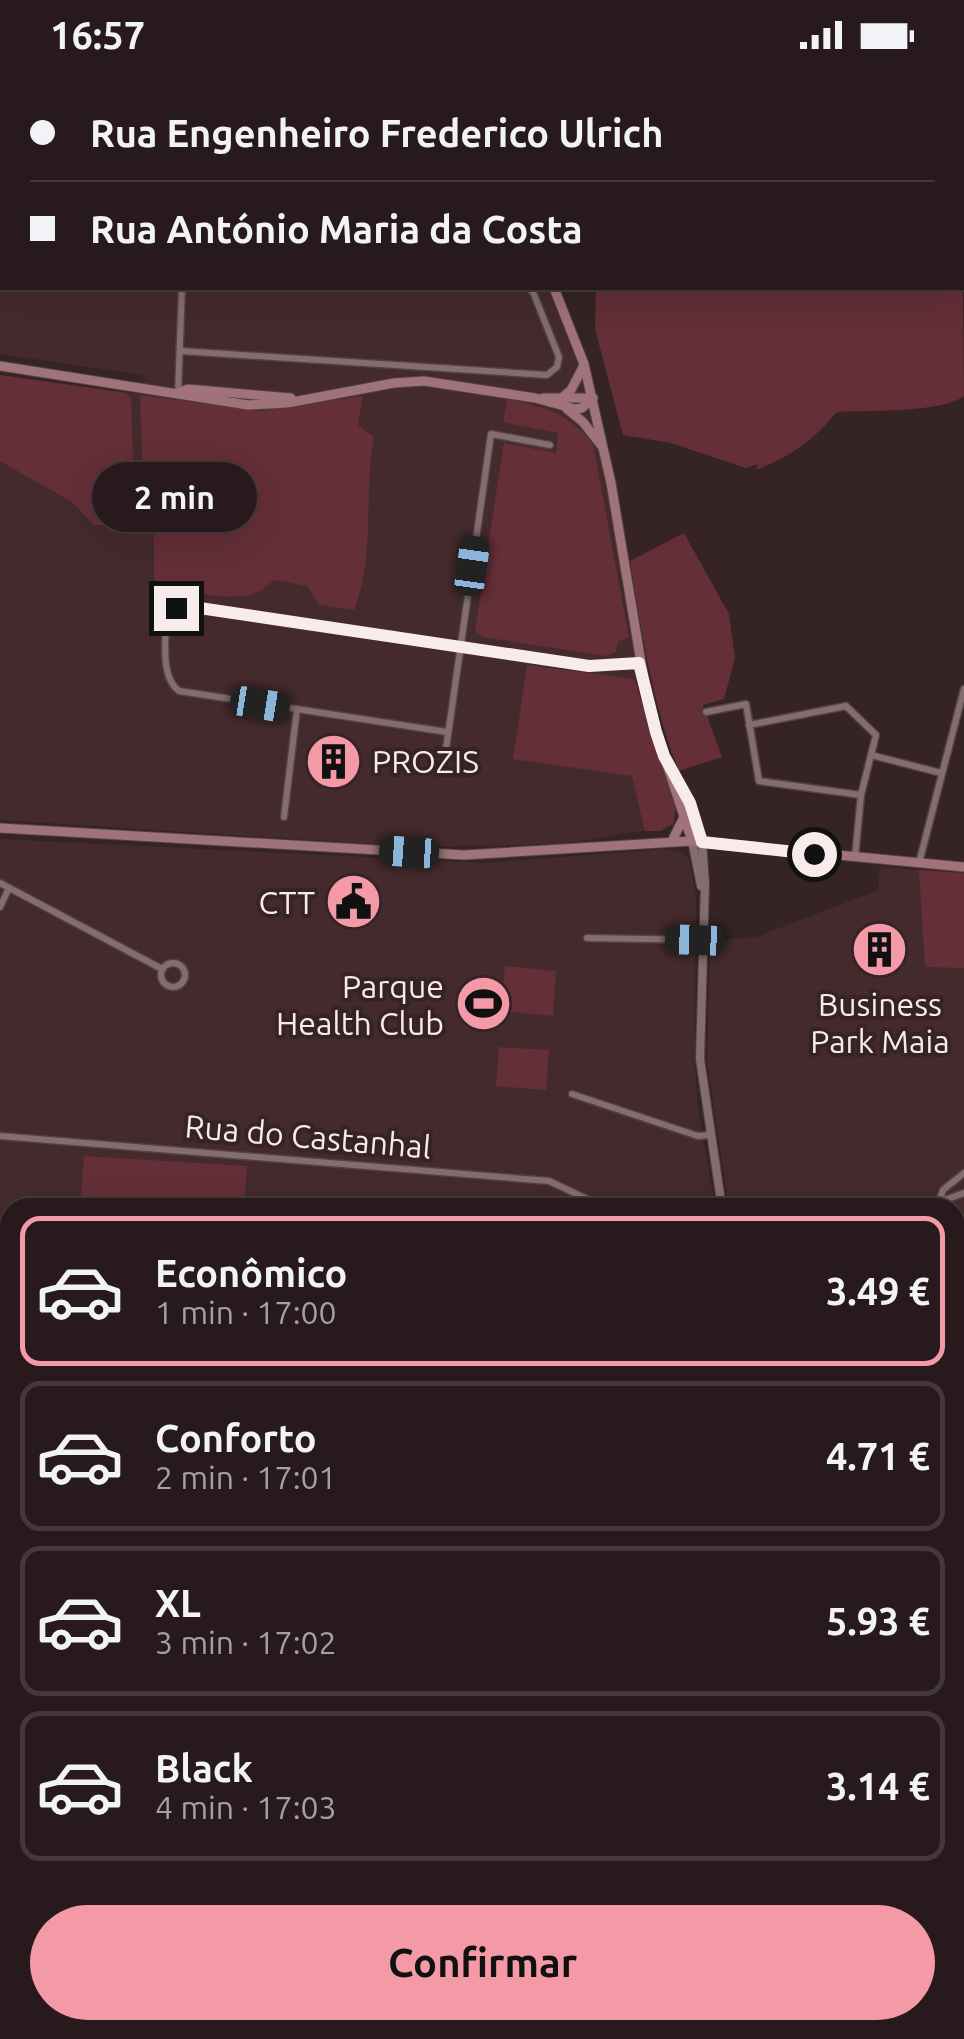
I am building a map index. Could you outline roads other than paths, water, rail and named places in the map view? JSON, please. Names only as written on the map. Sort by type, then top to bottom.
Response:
[{"type":"main road","points":[[555,290],[584,364],[606,454],[649,710],[684,817],[697,841]]},
{"type":"main road","points":[[564,402],[584,364]]},
{"type":"main road","points":[[0,366],[178,392],[188,389],[304,399],[424,381],[582,408],[593,398]]},
{"type":"main road","points":[[564,402],[606,454]]},
{"type":"main road","points":[[664,756],[690,803],[697,841]]},
{"type":"main road","points":[[672,841],[684,817]]},
{"type":"main road","points":[[0,828],[475,856],[697,841],[964,867]]},
{"type":"street","points":[[178,392],[182,290]]},
{"type":"street","points":[[181,351],[546,375],[557,367],[559,357],[530,290]]},
{"type":"street","points":[[445,756],[492,434],[550,445]]},
{"type":"street","points":[[448,732],[173,688],[167,676],[166,618],[171,610],[186,606],[589,666],[639,663]]},
{"type":"street","points":[[919,864],[941,773],[957,736],[964,689]]},
{"type":"street","points":[[706,712],[746,704],[759,781],[861,794]]},
{"type":"street","points":[[750,725],[846,706],[876,735],[861,794],[855,858]]},
{"type":"street","points":[[284,817],[297,710]]},
{"type":"street","points":[[870,755],[941,773]]},
{"type":"street","points":[[697,841],[704,897],[700,1059],[720,1198]]},
{"type":"street","points":[[0,883],[162,970]]},
{"type":"street","points":[[0,907],[9,888]]},
{"type":"street","points":[[587,938],[703,940]]},
{"type":"street","points":[[168,964],[179,964],[186,975],[183,983],[176,988],[165,985],[160,978],[162,970],[168,964]]},
{"type":"street","points":[[572,1094],[698,1136],[710,1135]]},
{"type":"street","name":"Rua do Castanhal","points":[[0,1136],[549,1181],[585,1198]]},
{"type":"street","points":[[940,1198],[943,1190],[964,1173]]},
{"type":"place","name":"PROZIS","points":[[333,761]]},
{"type":"place","name":"CTT","points":[[354,902]]},
{"type":"place","name":"Business Park Maia","points":[[880,950]]},
{"type":"place","name":"Parque Health Club","points":[[483,1004]]}]
